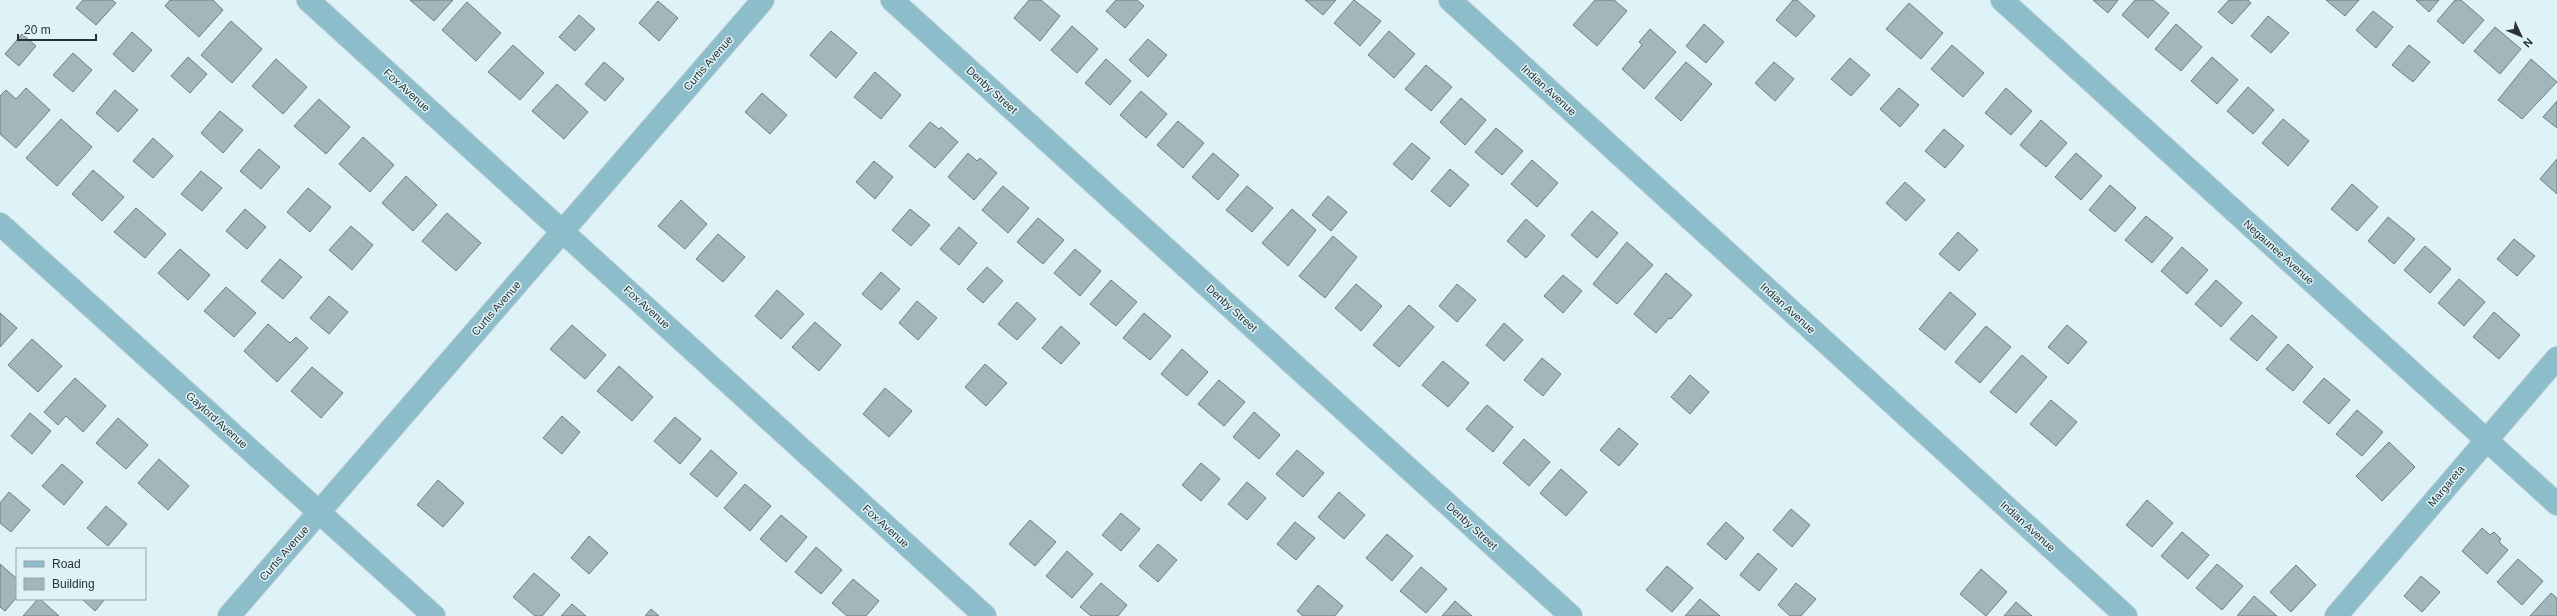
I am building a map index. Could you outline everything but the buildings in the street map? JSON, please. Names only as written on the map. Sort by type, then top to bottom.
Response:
[{"type":"street","name":"Fox Avenue","points":[[308,0],[985,616]]},
{"type":"street","name":"Curtis Avenue","points":[[230,616],[763,0]]},
{"type":"street","name":"Denby Street","points":[[892,0],[1571,616]]},
{"type":"street","name":"Indian Avenue","points":[[1450,0],[2126,616]]},
{"type":"street","name":"Negaunee Avenue","points":[[2002,0],[2557,504]]},
{"type":"street","name":"Gaylord Avenue","points":[[0,224],[434,616]]},
{"type":"street","name":"Margareta","points":[[2336,616],[2486,439],[2557,358]]}]
